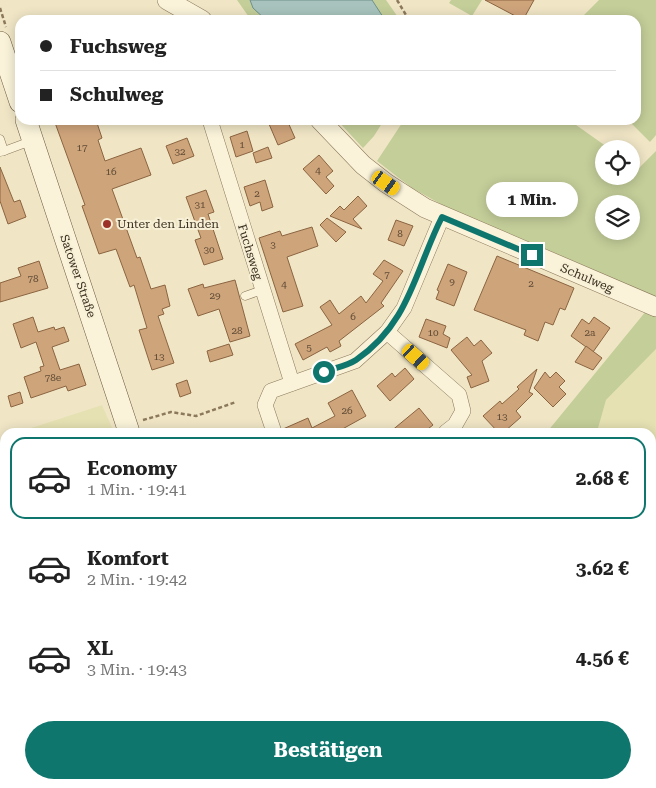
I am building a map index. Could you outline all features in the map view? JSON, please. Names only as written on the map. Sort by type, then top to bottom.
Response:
[{"type":"main road","points":[[0,45],[15,86]]},
{"type":"main road","name":"Satower Straße","points":[[28,125],[134,427]]},
{"type":"street","points":[[167,0],[193,15]]},
{"type":"street","name":"Fuchsweg","points":[[212,125],[292,383]]},
{"type":"street","name":"Schulweg","points":[[325,125],[363,165],[405,197],[442,217],[656,307]]},
{"type":"street","points":[[273,428],[265,405],[271,391],[355,361],[388,332],[404,308],[442,217]]},
{"type":"street","points":[[388,332],[459,395],[463,411],[451,428]]},
{"type":"lane","points":[[0,139],[2,152],[33,141]]},
{"type":"lane","points":[[245,296],[262,290]]},
{"type":"path","points":[[397,0],[406,15]]},
{"type":"path","points":[[134,427],[171,412],[196,416],[236,402]]},
{"type":"shaded area","points":[[656,349],[656,428],[598,428],[606,400]]},
{"type":"shaded area","points":[[102,405],[112,428],[31,428]]},
{"type":"green space","points":[[237,0],[386,0],[396,15],[248,15]]},
{"type":"green space","points":[[451,0],[482,0],[473,15],[449,3]]},
{"type":"green space","points":[[599,0],[656,0],[656,135],[650,142],[633,125],[641,125],[641,15],[584,15]]},
{"type":"green space","points":[[342,125],[381,125],[363,148]]},
{"type":"green space","points":[[401,125],[576,125],[597,140],[595,140],[595,185],[640,185],[640,167],[656,151],[656,349],[606,400],[598,428],[550,428],[651,305],[653,299],[446,207],[412,188],[377,161]]},
{"type":"water","points":[[250,0],[372,0],[382,15],[261,15],[253,8]]},
{"type":"building","points":[[485,0],[534,0],[526,15],[514,15]]},
{"type":"building","points":[[56,125],[98,125],[102,138],[98,140],[105,161],[141,148],[151,175],[112,189],[137,258],[140,257],[151,289],[165,285],[170,306],[162,309],[164,314],[158,316],[174,363],[152,370],[139,330],[147,328],[134,285],[130,287],[116,249],[99,254],[82,206],[85,205]]},
{"type":"building","points":[[269,125],[289,125],[295,138],[278,145]]},
{"type":"building","points":[[247,131],[253,151],[236,157],[230,137]]},
{"type":"building","points":[[187,138],[194,156],[173,164],[166,146]]},
{"type":"building","points":[[268,147],[272,158],[256,163],[253,153]]},
{"type":"building","points":[[319,155],[333,171],[326,177],[334,186],[326,194],[303,169]]},
{"type":"building","points":[[0,167],[14,202],[20,200],[26,217],[8,224],[0,201]]},
{"type":"building","points":[[265,180],[273,207],[262,211],[260,202],[250,206],[244,187]]},
{"type":"building","points":[[206,190],[214,212],[208,214],[223,259],[204,265],[195,240],[201,238],[186,197]]},
{"type":"building","points":[[358,196],[367,206],[353,219],[362,229],[330,216],[340,206],[344,210]]},
{"type":"building","points":[[327,218],[346,232],[336,242],[320,225]]},
{"type":"building","points":[[396,220],[413,226],[404,246],[388,240]]},
{"type":"building","points":[[312,227],[318,246],[287,257],[303,306],[283,312],[259,238],[280,231],[282,236]]},
{"type":"building","points":[[497,256],[574,288],[565,310],[560,308],[553,325],[545,322],[538,341],[524,335],[526,330],[474,310]]},
{"type":"building","points":[[384,260],[403,271],[381,303],[384,306],[339,341],[341,346],[330,352],[327,347],[303,360],[295,344],[332,325],[320,307],[330,300],[339,314],[361,296],[366,303],[383,281],[373,274]]},
{"type":"building","points":[[39,261],[48,288],[0,302],[0,283],[21,276],[18,268]]},
{"type":"building","points":[[448,264],[467,272],[454,306],[436,299],[439,291],[437,290]]},
{"type":"building","points":[[235,280],[250,336],[230,342],[219,309],[198,316],[188,289],[203,284],[204,288]]},
{"type":"building","points":[[33,317],[38,332],[54,327],[55,330],[64,327],[69,341],[52,347],[60,370],[79,364],[86,385],[68,391],[66,386],[31,398],[24,377],[41,371],[40,367],[44,366],[36,342],[21,348],[13,324]]},
{"type":"building","points":[[594,317],[610,328],[593,352],[571,336],[582,319],[589,324]]},
{"type":"building","points":[[426,319],[446,326],[443,334],[450,338],[447,348],[419,337]]},
{"type":"building","points":[[467,337],[474,346],[481,340],[492,353],[482,361],[489,381],[471,388],[467,377],[472,375],[451,350]]},
{"type":"building","points":[[229,344],[233,355],[210,362],[207,351]]},
{"type":"building","points":[[586,346],[602,358],[593,370],[575,362]]},
{"type":"building","points":[[405,368],[414,379],[390,401],[377,386],[392,373],[395,377]]},
{"type":"building","points":[[537,369],[529,392],[533,394],[516,411],[521,417],[509,428],[494,428],[483,416],[500,401],[502,404],[519,389],[517,387]]},
{"type":"building","points":[[545,372],[550,378],[556,372],[565,381],[559,387],[566,394],[553,407],[534,388]]},
{"type":"building","points":[[187,380],[191,393],[180,397],[176,384]]},
{"type":"building","points":[[352,390],[366,416],[344,428],[312,428],[335,416],[328,403]]},
{"type":"building","points":[[20,392],[23,403],[11,407],[8,396]]},
{"type":"building","points":[[419,408],[433,425],[429,428],[395,428]]},
{"type":"building","points":[[308,418],[312,428],[285,428]]},
{"type":"place","name":"Unter den Linden","points":[[107,224]]},
{"type":"route","points":[[324,372],[355,361],[388,332],[404,308],[442,217],[532,255]]}]
